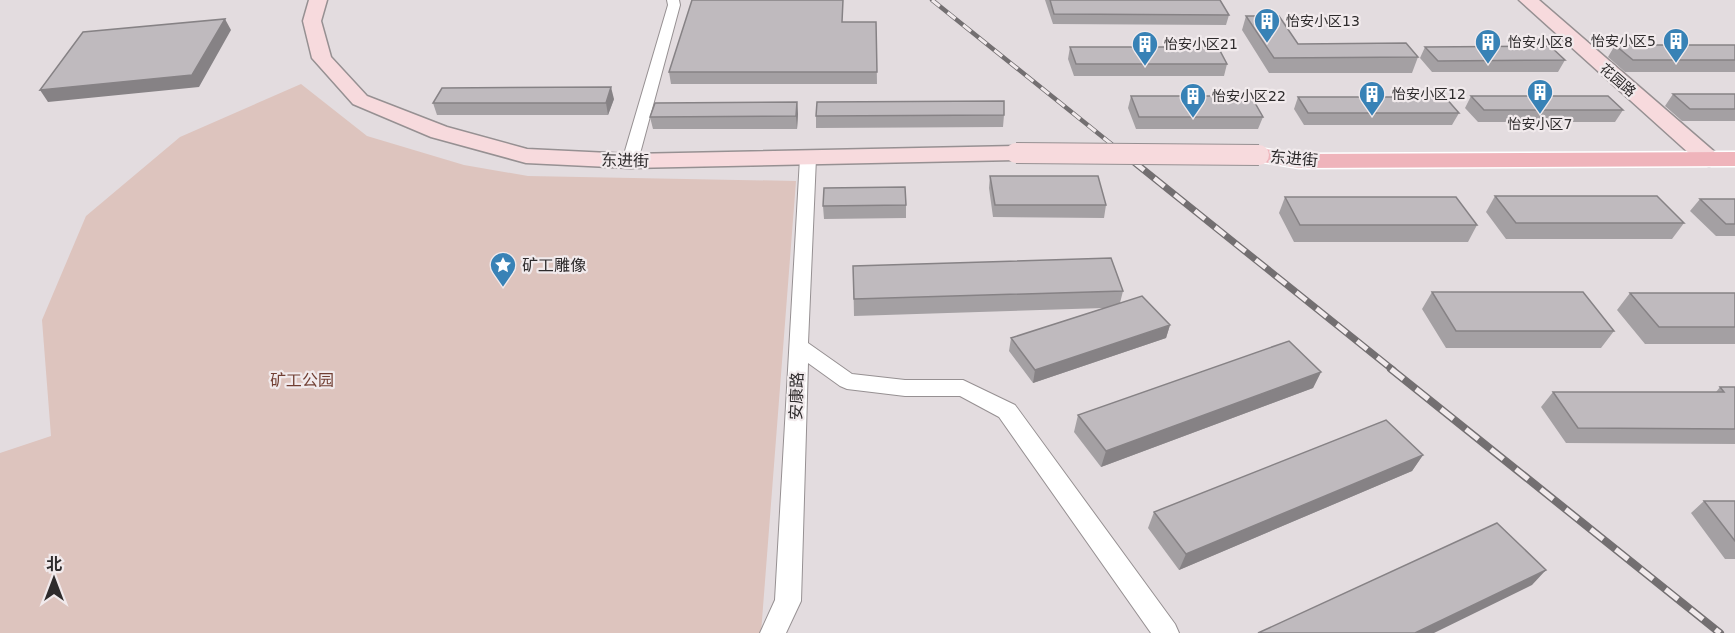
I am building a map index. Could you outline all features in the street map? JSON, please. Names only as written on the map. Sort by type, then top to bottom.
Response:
[{"type":"main road","name":"东进街","points":[[318,0],[312,21],[322,58],[360,100],[439,132],[526,156],[630,161],[1016,153],[1259,154],[1299,161],[1702,153],[1735,146]]},
{"type":"main road","name":"花园路","points":[[1527,0],[1702,153]]},
{"type":"main road","name":"东进街","points":[[1702,153],[1735,159]]},
{"type":"street","points":[[630,161],[674,5],[673,0]]},
{"type":"street","name":"安康路","points":[[772,632],[788,601],[808,158]]},
{"type":"street","points":[[798,346],[847,381],[905,388],[963,388],[1007,411],[1166,633]]},
{"type":"green space","name":"矿工公园","points":[[301,84],[367,136],[464,165],[528,176],[796,181],[761,633],[0,633],[0,453],[51,436],[42,320],[86,216],[180,137]]},
{"type":"building","points":[[692,0],[843,0],[842,22],[876,22],[877,72],[669,72]]},
{"type":"building","points":[[1050,0],[1220,0],[1229,15],[1054,14]]},
{"type":"building","points":[[1246,16],[1279,16],[1298,44],[1406,43],[1418,57],[1274,58]]},
{"type":"building","points":[[225,19],[192,75],[40,90],[83,32]]},
{"type":"building","points":[[1615,45],[1735,45],[1735,60],[1633,60]]},
{"type":"building","points":[[1550,46],[1565,60],[1438,61],[1425,47]]},
{"type":"building","points":[[1070,47],[1218,47],[1227,64],[1076,64]]},
{"type":"building","points":[[611,87],[606,103],[433,103],[442,88]]},
{"type":"building","points":[[1673,94],[1735,94],[1735,109],[1690,109]]},
{"type":"building","points":[[1131,96],[1251,96],[1263,117],[1139,117]]},
{"type":"building","points":[[1471,96],[1608,96],[1623,110],[1484,110]]},
{"type":"building","points":[[1298,97],[1445,97],[1459,113],[1308,113]]},
{"type":"building","points":[[1004,101],[1004,115],[816,116],[817,102]]},
{"type":"building","points":[[797,102],[796,116],[650,117],[655,103]]},
{"type":"building","points":[[990,176],[1098,176],[1106,205],[995,205]]},
{"type":"building","points":[[905,187],[906,205],[823,206],[824,188]]},
{"type":"building","points":[[1495,196],[1657,196],[1684,223],[1516,223]]},
{"type":"building","points":[[1285,197],[1456,197],[1477,225],[1300,225]]},
{"type":"building","points":[[1700,199],[1735,199],[1735,224],[1726,224]]},
{"type":"building","points":[[1111,258],[1123,291],[854,299],[853,266]]},
{"type":"building","points":[[1432,292],[1583,292],[1614,331],[1456,331]]},
{"type":"building","points":[[1630,293],[1735,293],[1735,327],[1659,327]]},
{"type":"building","points":[[1142,296],[1170,325],[1035,370],[1011,338]]},
{"type":"building","points":[[1289,341],[1321,372],[1106,451],[1078,415]]},
{"type":"building","points":[[1720,387],[1735,387],[1735,429],[1578,428],[1553,392],[1724,392]]},
{"type":"building","points":[[1386,420],[1423,455],[1186,554],[1154,512]]},
{"type":"building","points":[[1704,501],[1735,501],[1735,541]]},
{"type":"building","points":[[1497,523],[1546,570],[1415,633],[1258,633]]},
{"type":"railway","points":[[932,0],[1135,163]]},
{"type":"railway","points":[[1134,162],[1393,370]]},
{"type":"railway","points":[[1391,369],[1720,633]]},
{"type":"place","name":"怡安小区13","points":[[1267,44]]},
{"type":"place","name":"怡安小区5","points":[[1676,64]]},
{"type":"place","name":"怡安小区8","points":[[1488,65]]},
{"type":"place","name":"怡安小区21","points":[[1145,67]]},
{"type":"place","name":"怡安小区7","points":[[1540,115]]},
{"type":"place","name":"怡安小区12","points":[[1372,117]]},
{"type":"place","name":"怡安小区22","points":[[1193,119]]},
{"type":"place","name":"矿工雕像","points":[[503,288]]}]
